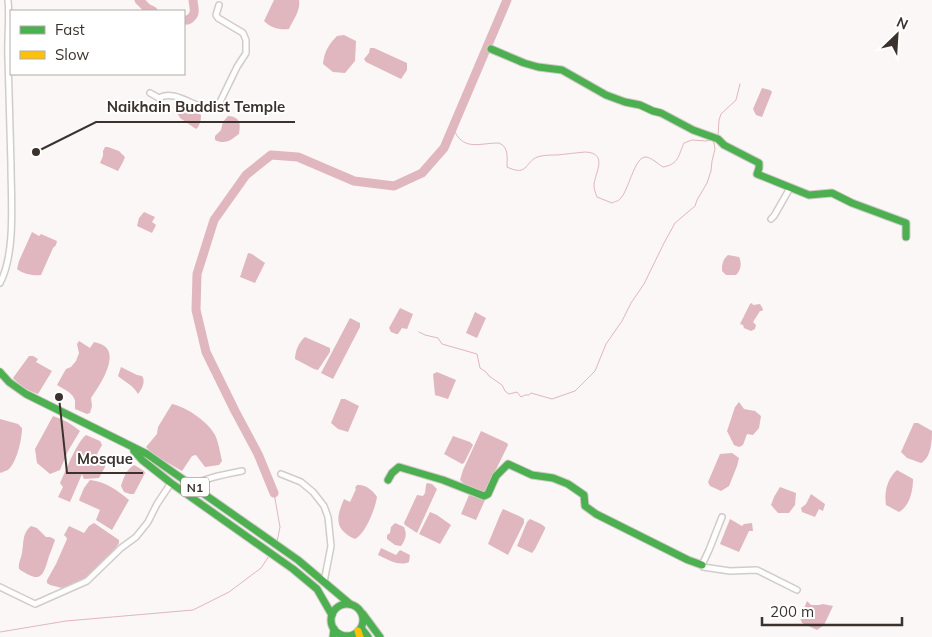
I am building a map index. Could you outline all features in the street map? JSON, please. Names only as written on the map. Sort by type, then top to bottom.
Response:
[{"type":"main road","points":[[491,49],[531,66],[562,70],[606,95],[661,113],[693,130],[718,139],[724,145],[759,163],[757,174],[790,188],[809,195],[832,193],[852,203],[906,223],[906,236]]},
{"type":"main road","name":"N1","points":[[0,372],[26,394],[147,454],[192,485],[298,560],[350,604],[355,606],[380,637]]},
{"type":"main road","name":"N1","points":[[130,447],[142,460],[171,483],[293,569],[317,589],[332,615],[331,620],[334,633],[347,636],[360,632]]},
{"type":"main road","points":[[388,480],[398,467],[444,480],[484,496],[488,494],[496,476],[508,464],[532,475],[553,478],[568,484],[584,495],[585,506],[596,514],[688,560],[702,565]]},
{"type":"main road","points":[[332,615],[338,607],[350,604]]},
{"type":"main road","points":[[361,612],[363,621],[360,632],[368,637]]},
{"type":"street","points":[[0,283],[7,264],[10,231],[8,0]]},
{"type":"street","points":[[150,93],[159,98],[162,96],[173,96],[203,107],[214,108],[219,104],[246,53],[246,40],[243,33],[216,15],[219,5]]},
{"type":"street","points":[[771,219],[790,188]]},
{"type":"street","points":[[182,490],[207,479],[242,471]]},
{"type":"street","points":[[281,474],[301,482],[313,492],[324,506],[328,517],[331,546],[324,582]]},
{"type":"street","points":[[0,587],[35,604],[87,580],[121,548],[136,537],[148,522],[171,483]]},
{"type":"street","points":[[722,517],[703,566],[730,571],[757,570],[797,590]]},
{"type":"shaded area","points":[[274,0],[299,0],[298,11],[289,29],[275,28],[264,21]]},
{"type":"shaded area","points":[[344,35],[356,41],[355,61],[345,73],[333,72],[323,64],[324,56],[334,39],[337,36]]},
{"type":"shaded area","points":[[370,48],[374,48],[407,63],[407,70],[401,79],[366,62],[364,59],[369,53]]},
{"type":"shaded area","points":[[762,88],[772,92],[762,117],[756,115],[753,109]]},
{"type":"shaded area","points":[[181,103],[201,115],[200,123],[196,129],[180,118],[175,109],[176,104]]},
{"type":"shaded area","points":[[228,116],[239,121],[239,134],[225,142],[215,140],[215,136],[221,130],[223,122]]},
{"type":"shaded area","points":[[105,147],[119,151],[125,157],[118,171],[100,163]]},
{"type":"shaded area","points":[[144,212],[155,217],[152,222],[156,225],[152,233],[137,226],[139,218]]},
{"type":"shaded area","points":[[32,232],[57,241],[41,275],[28,274],[17,269]]},
{"type":"shaded area","points":[[248,253],[265,263],[255,283],[240,277]]},
{"type":"shaded area","points":[[728,255],[739,257],[740,259],[740,269],[736,275],[726,275],[722,271],[723,261]]},
{"type":"shaded area","points":[[752,303],[753,305],[760,304],[763,309],[753,322],[756,325],[755,329],[751,331],[740,324]]},
{"type":"shaded area","points":[[400,308],[413,314],[407,329],[402,328],[396,334],[391,332],[389,328]]},
{"type":"shaded area","points":[[475,312],[486,318],[477,338],[466,333]]},
{"type":"shaded area","points":[[350,318],[360,323],[360,327],[333,379],[321,373]]},
{"type":"shaded area","points":[[305,337],[330,348],[330,352],[318,370],[295,359],[298,347]]},
{"type":"shaded area","points":[[79,341],[90,348],[94,342],[102,344],[110,355],[108,368],[91,398],[92,406],[90,413],[87,414],[75,409],[73,396],[57,385],[66,369],[71,367],[76,361],[79,353],[77,344]]},
{"type":"shaded area","points":[[29,356],[38,359],[36,362],[52,371],[38,394],[24,388],[13,378]]},
{"type":"shaded area","points":[[121,367],[142,376],[144,383],[138,394],[132,386],[118,376]]},
{"type":"shaded area","points":[[437,372],[456,380],[448,399],[435,395],[433,374]]},
{"type":"shaded area","points":[[341,399],[359,406],[348,432],[338,429],[331,423]]},
{"type":"shaded area","points":[[739,402],[744,409],[755,411],[761,416],[759,428],[753,435],[747,434],[743,445],[739,447],[734,445],[727,431],[735,407]]},
{"type":"shaded area","points":[[172,404],[184,408],[209,426],[217,440],[222,461],[219,465],[205,467],[196,455],[192,456],[182,471],[154,455],[146,447],[157,434],[158,427]]},
{"type":"shaded area","points":[[53,416],[67,422],[80,431],[68,451],[60,470],[50,474],[37,463],[35,449]]},
{"type":"shaded area","points":[[0,419],[18,424],[22,428],[17,455],[9,469],[1,473],[0,472]]},
{"type":"shaded area","points":[[914,423],[918,423],[932,431],[929,453],[921,463],[907,458],[901,452]]},
{"type":"shaded area","points":[[481,431],[508,445],[483,493],[464,484],[460,480]]},
{"type":"shaded area","points":[[86,435],[100,441],[102,445],[97,454],[105,462],[105,467],[99,478],[84,479],[82,474],[70,502],[58,497],[63,487],[60,483],[75,451]]},
{"type":"shaded area","points":[[453,436],[470,442],[473,445],[462,464],[444,454]]},
{"type":"shaded area","points":[[732,453],[739,458],[729,486],[721,491],[710,486],[708,482],[720,454]]},
{"type":"shaded area","points":[[134,465],[145,473],[134,494],[130,494],[124,492],[121,486],[127,471]]},
{"type":"shaded area","points":[[897,470],[913,479],[908,502],[899,512],[886,505],[885,500],[889,482]]},
{"type":"shaded area","points":[[90,480],[111,487],[129,500],[112,530],[96,520],[100,510],[79,500]]},
{"type":"shaded area","points":[[427,483],[432,484],[437,489],[417,533],[404,523],[417,495],[423,496],[425,493]]},
{"type":"shaded area","points":[[357,485],[363,485],[368,488],[377,497],[372,514],[363,532],[355,539],[343,531],[338,517],[344,499],[350,502]]},
{"type":"shaded area","points":[[780,487],[796,493],[795,505],[789,513],[778,513],[771,505]]},
{"type":"shaded area","points":[[811,494],[825,504],[823,511],[819,509],[815,517],[802,512],[801,508],[806,504]]},
{"type":"shaded area","points":[[469,495],[485,500],[476,520],[461,514]]},
{"type":"shaded area","points":[[503,509],[524,519],[524,523],[508,555],[488,544]]},
{"type":"shaded area","points":[[430,512],[451,525],[440,544],[419,534]]},
{"type":"shaded area","points":[[530,519],[545,527],[532,553],[517,546]]},
{"type":"shaded area","points":[[730,519],[742,526],[752,523],[753,531],[749,531],[739,552],[720,544]]},
{"type":"shaded area","points":[[94,523],[119,540],[112,554],[87,579],[62,588],[47,583],[67,539],[64,535],[69,526],[84,533]]},
{"type":"shaded area","points":[[395,523],[404,527],[405,530],[406,536],[401,546],[395,545],[387,539],[391,527]]},
{"type":"shaded area","points":[[31,526],[37,528],[46,537],[55,540],[45,569],[37,577],[26,574],[19,569],[25,535]]},
{"type":"shaded area","points":[[381,548],[396,555],[400,550],[410,555],[409,562],[401,564],[378,555]]},
{"type":"shaded area","points":[[807,601],[811,605],[823,604],[833,606],[824,625],[817,630],[802,623],[800,618]]},
{"type":"waterway","points":[[139,0],[151,10]]},
{"type":"waterway","points":[[185,20],[188,20],[194,14],[193,0]]},
{"type":"waterway","points":[[274,493],[258,454],[206,352],[196,310],[197,274],[214,220],[246,175],[271,155],[298,157],[354,181],[394,186],[422,173],[444,148],[507,0]]},
{"type":"waterway","points":[[718,136],[721,114],[736,100],[740,84]]},
{"type":"waterway","points":[[453,128],[457,136],[466,143],[478,145],[499,143],[502,145],[507,153],[507,167],[514,170],[523,169],[541,156],[592,153],[598,159],[599,164],[594,184],[597,197],[612,203],[623,196],[635,168],[642,158],[646,157],[663,167],[668,166],[675,162],[684,143],[692,140],[711,140]]},
{"type":"waterway","points":[[419,332],[438,338],[442,344],[477,354],[480,368],[502,385],[509,394],[517,392],[521,397],[531,393],[552,399],[575,391],[595,371],[606,344],[644,284],[675,223],[695,206],[711,171],[715,149],[714,143],[711,140]]},
{"type":"waterway","points":[[274,493],[280,527],[277,542]]},
{"type":"waterway","points":[[0,632],[66,621],[193,610],[229,592],[261,568],[269,556]]},
{"type":"traffic: fast","points":[[491,49],[524,63],[562,70],[606,95],[661,113],[693,130],[718,139],[724,145],[759,163],[757,174],[809,195],[832,193],[852,203],[906,223],[906,237]]},
{"type":"traffic: fast","points":[[0,372],[9,382],[26,394],[147,454],[298,560],[350,604]]},
{"type":"traffic: fast","points":[[134,451],[142,460],[171,483],[293,569],[317,589],[332,615]]},
{"type":"traffic: fast","points":[[388,480],[399,467],[443,480],[484,496],[488,494],[496,476],[508,464],[532,475],[553,478],[568,484],[584,495],[585,506],[596,514],[688,560],[702,565]]},
{"type":"traffic: fast","points":[[347,604],[353,605],[358,609],[362,614],[363,620],[362,626],[358,631],[353,635],[347,636],[341,635],[336,631],[332,626],[331,620],[332,614],[336,609],[341,605],[347,604]]},
{"type":"traffic: fast","points":[[363,614],[380,637]]},
{"type":"traffic: fast","points":[[361,628],[368,637]]},
{"type":"traffic: fast","points":[[333,637],[334,629]]},
{"type":"traffic: slow","points":[[358,631],[360,637]]},
{"type":"place","name":"Naikhain Buddist Temple","points":[[36,152]]},
{"type":"place","name":"Mosque","points":[[59,397]]}]
